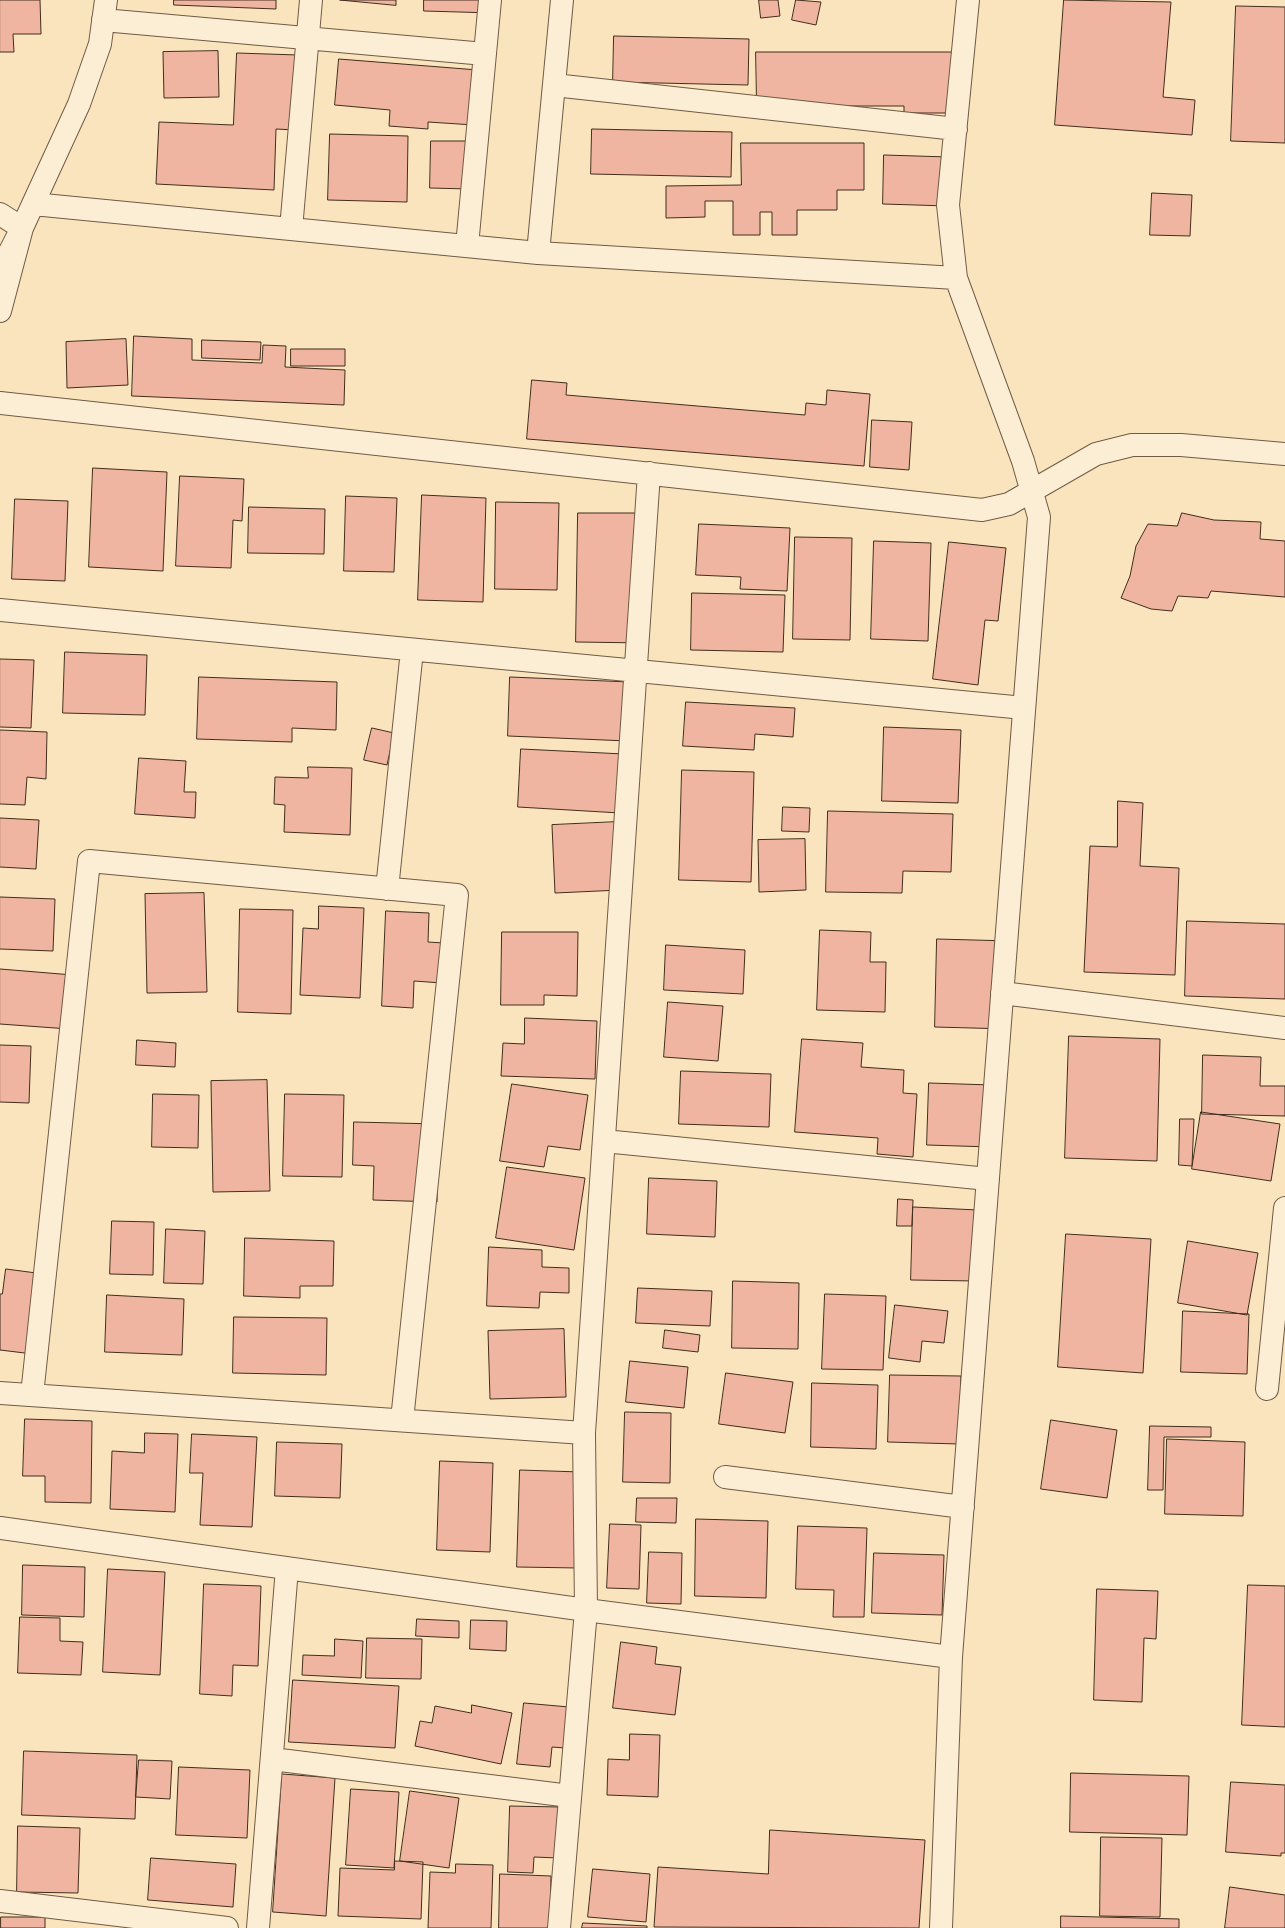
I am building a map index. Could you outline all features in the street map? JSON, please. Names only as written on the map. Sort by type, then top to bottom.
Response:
[{"type":"street","points":[[291,229],[310,0]]},
{"type":"street","points":[[467,246],[490,0]]},
{"type":"street","points":[[538,253],[562,0]]},
{"type":"street","points":[[941,1928],[951,1657],[1039,517],[1023,461],[956,278],[948,205],[968,0]]},
{"type":"street","points":[[0,271],[22,228],[79,104],[100,44],[104,10],[307,38],[485,54]]},
{"type":"street","points":[[554,85],[956,130]]},
{"type":"street","points":[[33,204],[538,253],[956,278]]},
{"type":"street","points":[[0,214],[22,228]]},
{"type":"street","points":[[0,311],[22,228]]},
{"type":"street","points":[[0,403],[982,510],[1009,504],[1096,454],[1132,445],[1181,445],[1285,454]]},
{"type":"street","points":[[559,1928],[586,1610],[584,1433],[649,473]]},
{"type":"street","points":[[0,610],[1024,708]]},
{"type":"street","points":[[388,889],[412,650]]},
{"type":"street","points":[[32,1395],[89,860],[458,895],[402,1420]]},
{"type":"street","points":[[1002,993],[1285,1028]]},
{"type":"street","points":[[604,1141],[988,1179]]},
{"type":"street","points":[[1267,1389],[1285,1208]]},
{"type":"street","points":[[0,1393],[584,1433]]},
{"type":"street","points":[[725,1477],[962,1507]]},
{"type":"street","points":[[0,1528],[586,1610],[951,1657]]},
{"type":"street","points":[[258,1928],[287,1568]]},
{"type":"street","points":[[272,1759],[570,1796]]},
{"type":"street","points":[[0,1901],[227,1928]]},
{"type":"building","points":[[0,0],[40,0],[41,34],[13,34],[14,52],[0,52]]},
{"type":"building","points":[[174,0],[276,0],[276,9],[174,5]]},
{"type":"building","points":[[340,0],[396,0],[396,5]]},
{"type":"building","points":[[424,0],[494,0],[494,13],[424,11]]},
{"type":"building","points":[[759,0],[778,0],[780,16],[761,18]]},
{"type":"building","points":[[796,0],[821,2],[816,25],[792,20]]},
{"type":"building","points":[[1064,0],[1171,2],[1163,97],[1195,100],[1192,135],[1055,125]]},
{"type":"building","points":[[1236,6],[1285,7],[1285,143],[1231,141]]},
{"type":"building","points":[[614,36],[749,39],[748,85],[613,82]]},
{"type":"building","points":[[218,51],[219,97],[164,98],[163,52]]},
{"type":"building","points":[[756,52],[955,52],[955,113],[904,113],[904,106],[757,106]]},
{"type":"building","points":[[237,53],[298,55],[295,130],[276,129],[274,190],[156,184],[159,122],[233,125]]},
{"type":"building","points":[[339,59],[478,70],[474,125],[428,122],[428,129],[389,126],[390,110],[335,105]]},
{"type":"building","points":[[592,129],[732,132],[731,177],[591,174]]},
{"type":"building","points":[[330,134],[408,136],[407,202],[328,200]]},
{"type":"building","points":[[431,141],[470,141],[469,189],[430,188]]},
{"type":"building","points":[[741,143],[864,143],[864,190],[837,190],[837,210],[797,210],[797,235],[772,235],[772,212],[760,212],[760,235],[733,235],[733,201],[705,201],[705,217],[666,218],[666,186],[741,185]]},
{"type":"building","points":[[884,155],[949,157],[948,206],[883,204]]},
{"type":"building","points":[[1152,193],[1192,195],[1190,236],[1150,235]]},
{"type":"building","points":[[134,336],[192,339],[192,360],[262,363],[263,345],[286,346],[285,367],[345,370],[344,405],[132,396]]},
{"type":"building","points":[[126,339],[128,385],[67,388],[66,342]]},
{"type":"building","points":[[202,340],[261,342],[260,360],[202,358]]},
{"type":"building","points":[[291,349],[345,349],[345,366],[291,366]]},
{"type":"building","points":[[532,380],[567,383],[566,395],[805,415],[806,403],[826,405],[827,390],[870,394],[864,466],[527,439]]},
{"type":"building","points":[[872,420],[912,422],[909,470],[870,467]]},
{"type":"building","points":[[93,468],[167,472],[163,571],[89,567]]},
{"type":"building","points":[[180,476],[244,479],[242,521],[233,520],[231,568],[176,566]]},
{"type":"building","points":[[422,495],[486,498],[483,602],[418,600]]},
{"type":"building","points":[[346,496],[397,498],[394,572],[344,571]]},
{"type":"building","points":[[15,499],[68,501],[65,581],[12,579]]},
{"type":"building","points":[[496,502],[559,503],[557,590],[495,589]]},
{"type":"building","points":[[249,507],[325,509],[324,554],[248,553]]},
{"type":"building","points":[[578,513],[647,513],[645,643],[576,642]]},
{"type":"building","points":[[1182,513],[1214,520],[1261,522],[1260,539],[1285,541],[1285,597],[1211,591],[1208,598],[1178,596],[1172,611],[1151,609],[1121,598],[1130,576],[1136,546],[1148,524],[1177,526]]},
{"type":"building","points":[[699,524],[790,528],[787,591],[740,589],[741,577],[696,575]]},
{"type":"building","points":[[795,537],[852,538],[850,640],[793,639]]},
{"type":"building","points":[[874,541],[931,543],[928,641],[871,639]]},
{"type":"building","points":[[949,542],[1006,548],[998,621],[985,620],[978,685],[933,679]]},
{"type":"building","points":[[692,593],[785,595],[783,652],[691,650]]},
{"type":"building","points":[[65,652],[147,655],[145,715],[63,713]]},
{"type":"building","points":[[0,659],[34,660],[31,728],[0,727]]},
{"type":"building","points":[[199,677],[337,682],[336,730],[292,728],[292,742],[197,739]]},
{"type":"building","points":[[510,677],[630,682],[628,741],[508,736]]},
{"type":"building","points":[[686,702],[795,708],[793,737],[755,734],[754,750],[683,746]]},
{"type":"building","points":[[884,727],[961,730],[958,803],[882,801]]},
{"type":"building","points":[[372,728],[394,733],[387,765],[364,760]]},
{"type":"building","points":[[0,730],[47,732],[46,779],[27,777],[25,805],[0,804]]},
{"type":"building","points":[[521,749],[624,754],[620,813],[518,807]]},
{"type":"building","points":[[139,758],[186,761],[184,792],[196,792],[195,818],[135,814]]},
{"type":"building","points":[[308,767],[352,768],[350,835],[284,832],[285,805],[274,804],[275,777],[308,778]]},
{"type":"building","points":[[682,770],[754,772],[751,882],[679,880]]},
{"type":"building","points":[[1118,801],[1143,803],[1140,866],[1179,868],[1175,975],[1084,972],[1090,846],[1117,847]]},
{"type":"building","points":[[783,807],[810,808],[809,832],[782,831]]},
{"type":"building","points":[[828,811],[953,814],[951,872],[903,871],[902,893],[826,892]]},
{"type":"building","points":[[0,818],[39,820],[36,869],[0,867]]},
{"type":"building","points":[[617,822],[620,890],[555,893],[552,825]]},
{"type":"building","points":[[805,839],[806,890],[759,892],[758,840]]},
{"type":"building","points":[[204,893],[207,992],[147,993],[145,894]]},
{"type":"building","points":[[0,897],[55,899],[53,951],[0,949]]},
{"type":"building","points":[[319,906],[364,908],[360,998],[300,995],[303,928],[318,929]]},
{"type":"building","points":[[240,909],[293,910],[291,1014],[238,1012]]},
{"type":"building","points":[[386,911],[429,913],[428,942],[444,943],[442,983],[414,981],[413,1008],[382,1006]]},
{"type":"building","points":[[1187,921],[1285,924],[1285,999],[1185,996]]},
{"type":"building","points":[[820,930],[871,932],[870,962],[886,962],[885,1012],[817,1010]]},
{"type":"building","points":[[502,932],[578,932],[577,996],[544,995],[544,1005],[501,1005]]},
{"type":"building","points":[[937,939],[1011,941],[1009,1029],[935,1027]]},
{"type":"building","points":[[666,945],[745,950],[743,994],[664,990]]},
{"type":"building","points":[[0,969],[73,975],[69,1029],[0,1024]]},
{"type":"building","points":[[668,1002],[723,1006],[718,1061],[664,1057]]},
{"type":"building","points":[[525,1018],[597,1021],[595,1079],[501,1076],[503,1043],[524,1044]]},
{"type":"building","points":[[1069,1036],[1160,1039],[1157,1161],[1065,1158]]},
{"type":"building","points":[[802,1039],[863,1043],[861,1067],[904,1070],[903,1093],[917,1094],[913,1157],[877,1154],[878,1138],[795,1132]]},
{"type":"building","points":[[137,1040],[176,1043],[175,1067],[136,1065]]},
{"type":"building","points":[[0,1045],[31,1046],[29,1103],[0,1102]]},
{"type":"building","points":[[1203,1055],[1261,1057],[1260,1086],[1285,1086],[1285,1116],[1202,1114]]},
{"type":"building","points":[[681,1071],[771,1074],[769,1127],[679,1124]]},
{"type":"building","points":[[267,1080],[270,1191],[213,1192],[211,1081]]},
{"type":"building","points":[[929,1083],[992,1085],[991,1147],[927,1145]]},
{"type":"building","points":[[512,1084],[588,1095],[580,1150],[548,1146],[544,1167],[500,1161]]},
{"type":"building","points":[[153,1094],[199,1095],[198,1148],[152,1147]]},
{"type":"building","points":[[285,1094],[344,1095],[342,1177],[283,1176]]},
{"type":"building","points":[[1201,1112],[1280,1124],[1271,1181],[1192,1169]]},
{"type":"building","points":[[1180,1119],[1194,1119],[1192,1166],[1179,1165]]},
{"type":"building","points":[[354,1122],[438,1124],[437,1202],[373,1200],[374,1166],[353,1165]]},
{"type":"building","points":[[507,1167],[585,1178],[574,1250],[496,1238]]},
{"type":"building","points":[[649,1178],[717,1181],[715,1237],[647,1234]]},
{"type":"building","points":[[898,1199],[913,1200],[912,1226],[897,1226]]},
{"type":"building","points":[[913,1207],[978,1210],[976,1281],[911,1280]]},
{"type":"building","points":[[112,1221],[154,1222],[153,1275],[110,1274]]},
{"type":"building","points":[[166,1229],[205,1231],[203,1284],[164,1283]]},
{"type":"building","points":[[1066,1234],[1151,1239],[1143,1373],[1058,1367]]},
{"type":"building","points":[[245,1238],[334,1241],[333,1286],[300,1286],[300,1298],[244,1296]]},
{"type":"building","points":[[1188,1241],[1258,1253],[1247,1315],[1178,1303]]},
{"type":"building","points":[[489,1247],[542,1250],[542,1267],[569,1268],[569,1293],[540,1292],[539,1308],[487,1306]]},
{"type":"building","points":[[6,1269],[44,1274],[33,1354],[0,1350],[0,1294],[2,1294]]},
{"type":"building","points":[[733,1281],[799,1283],[798,1349],[732,1348]]},
{"type":"building","points":[[638,1288],[712,1291],[710,1326],[636,1323]]},
{"type":"building","points":[[825,1294],[886,1296],[883,1370],[822,1369]]},
{"type":"building","points":[[107,1295],[184,1299],[182,1355],[105,1352]]},
{"type":"building","points":[[895,1305],[948,1311],[944,1343],[922,1341],[920,1362],[889,1358]]},
{"type":"building","points":[[1183,1311],[1249,1314],[1247,1374],[1181,1372]]},
{"type":"building","points":[[234,1317],[327,1318],[326,1375],[233,1373]]},
{"type":"building","points":[[564,1329],[566,1397],[490,1399],[488,1331]]},
{"type":"building","points":[[665,1330],[700,1335],[698,1352],[663,1348]]},
{"type":"building","points":[[630,1361],[688,1367],[684,1408],[626,1402]]},
{"type":"building","points":[[726,1373],[793,1382],[785,1433],[719,1424]]},
{"type":"building","points":[[890,1375],[961,1376],[959,1444],[888,1442]]},
{"type":"building","points":[[812,1383],[878,1385],[876,1449],[811,1447]]},
{"type":"building","points":[[625,1412],[671,1413],[670,1483],[623,1482]]},
{"type":"building","points":[[25,1419],[92,1421],[91,1503],[45,1502],[45,1476],[23,1476]]},
{"type":"building","points":[[1051,1420],[1117,1430],[1107,1498],[1041,1489]]},
{"type":"building","points":[[1150,1426],[1211,1427],[1211,1437],[1164,1437],[1163,1490],[1148,1490]]},
{"type":"building","points":[[145,1433],[178,1434],[175,1512],[110,1509],[112,1451],[144,1453]]},
{"type":"building","points":[[192,1434],[257,1437],[252,1527],[200,1525],[203,1473],[190,1473]]},
{"type":"building","points":[[1167,1439],[1245,1442],[1243,1516],[1165,1514]]},
{"type":"building","points":[[277,1442],[342,1444],[340,1498],[275,1496]]},
{"type":"building","points":[[440,1461],[493,1463],[490,1552],[437,1550]]},
{"type":"building","points":[[520,1470],[581,1472],[578,1568],[517,1567]]},
{"type":"building","points":[[637,1498],[677,1498],[676,1523],[636,1522]]},
{"type":"building","points":[[696,1519],[768,1521],[766,1598],[695,1596]]},
{"type":"building","points":[[610,1524],[641,1525],[639,1589],[607,1588]]},
{"type":"building","points":[[798,1526],[867,1528],[864,1617],[833,1617],[834,1590],[796,1589]]},
{"type":"building","points":[[649,1552],[682,1553],[681,1604],[647,1603]]},
{"type":"building","points":[[874,1553],[944,1555],[942,1615],[872,1613]]},
{"type":"building","points":[[23,1565],[85,1567],[84,1617],[22,1615]]},
{"type":"building","points":[[108,1569],[165,1572],[160,1675],[103,1672]]},
{"type":"building","points":[[204,1584],[261,1586],[258,1666],[233,1665],[232,1696],[200,1694]]},
{"type":"building","points":[[1248,1585],[1285,1586],[1285,1727],[1242,1725]]},
{"type":"building","points":[[1097,1589],[1158,1591],[1156,1639],[1144,1638],[1142,1702],[1094,1700]]},
{"type":"building","points":[[20,1617],[60,1618],[60,1641],[83,1642],[81,1675],[18,1673]]},
{"type":"building","points":[[417,1619],[459,1621],[459,1638],[416,1636]]},
{"type":"building","points":[[471,1620],[507,1621],[506,1651],[470,1649]]},
{"type":"building","points":[[367,1638],[422,1639],[421,1679],[366,1678]]},
{"type":"building","points":[[335,1639],[363,1641],[361,1678],[302,1675],[303,1655],[334,1656]]},
{"type":"building","points":[[621,1642],[657,1647],[655,1664],[681,1667],[675,1715],[613,1708]]},
{"type":"building","points":[[293,1680],[399,1686],[395,1748],[289,1742]]},
{"type":"building","points":[[524,1703],[569,1707],[565,1748],[552,1747],[550,1767],[517,1764]]},
{"type":"building","points":[[472,1705],[512,1713],[501,1764],[415,1746],[420,1721],[432,1723],[435,1706],[471,1713]]},
{"type":"building","points":[[630,1734],[660,1735],[658,1797],[607,1795],[608,1759],[629,1760]]},
{"type":"building","points":[[24,1751],[137,1755],[135,1819],[22,1815]]},
{"type":"building","points":[[139,1760],[172,1761],[170,1799],[136,1797]]},
{"type":"building","points":[[179,1767],[250,1770],[247,1838],[176,1835]]},
{"type":"building","points":[[1071,1773],[1189,1776],[1187,1835],[1070,1832]]},
{"type":"building","points":[[282,1774],[335,1778],[326,1916],[273,1912]]},
{"type":"building","points":[[1231,1782],[1285,1785],[1285,1853],[1281,1853],[1281,1856],[1226,1852]]},
{"type":"building","points":[[351,1789],[399,1792],[394,1868],[346,1865]]},
{"type":"building","points":[[410,1791],[459,1798],[449,1868],[400,1861]]},
{"type":"building","points":[[510,1806],[560,1807],[558,1858],[534,1857],[533,1873],[508,1872]]},
{"type":"building","points":[[18,1826],[80,1828],[78,1893],[17,1892]]},
{"type":"building","points":[[770,1830],[925,1840],[919,1928],[654,1927],[658,1867],[768,1874]]},
{"type":"building","points":[[1101,1837],[1162,1838],[1160,1917],[1100,1916]]},
{"type":"building","points":[[151,1858],[236,1864],[233,1907],[148,1900]]},
{"type":"building","points":[[395,1861],[423,1862],[421,1919],[338,1916],[340,1868],[394,1870]]},
{"type":"building","points":[[456,1864],[493,1865],[491,1928],[428,1928],[430,1872],[455,1873]]},
{"type":"building","points":[[593,1869],[650,1874],[646,1922],[588,1917]]},
{"type":"building","points":[[500,1874],[551,1876],[550,1928],[499,1928]]},
{"type":"building","points":[[1230,1887],[1285,1895],[1285,1928],[1225,1928]]},
{"type":"building","points":[[1061,1916],[1179,1919],[1179,1928],[1061,1928]]},
{"type":"building","points":[[1,1917],[45,1917],[45,1928],[1,1928]]},
{"type":"building","points":[[583,1923],[647,1926],[647,1928],[582,1928]]}]
